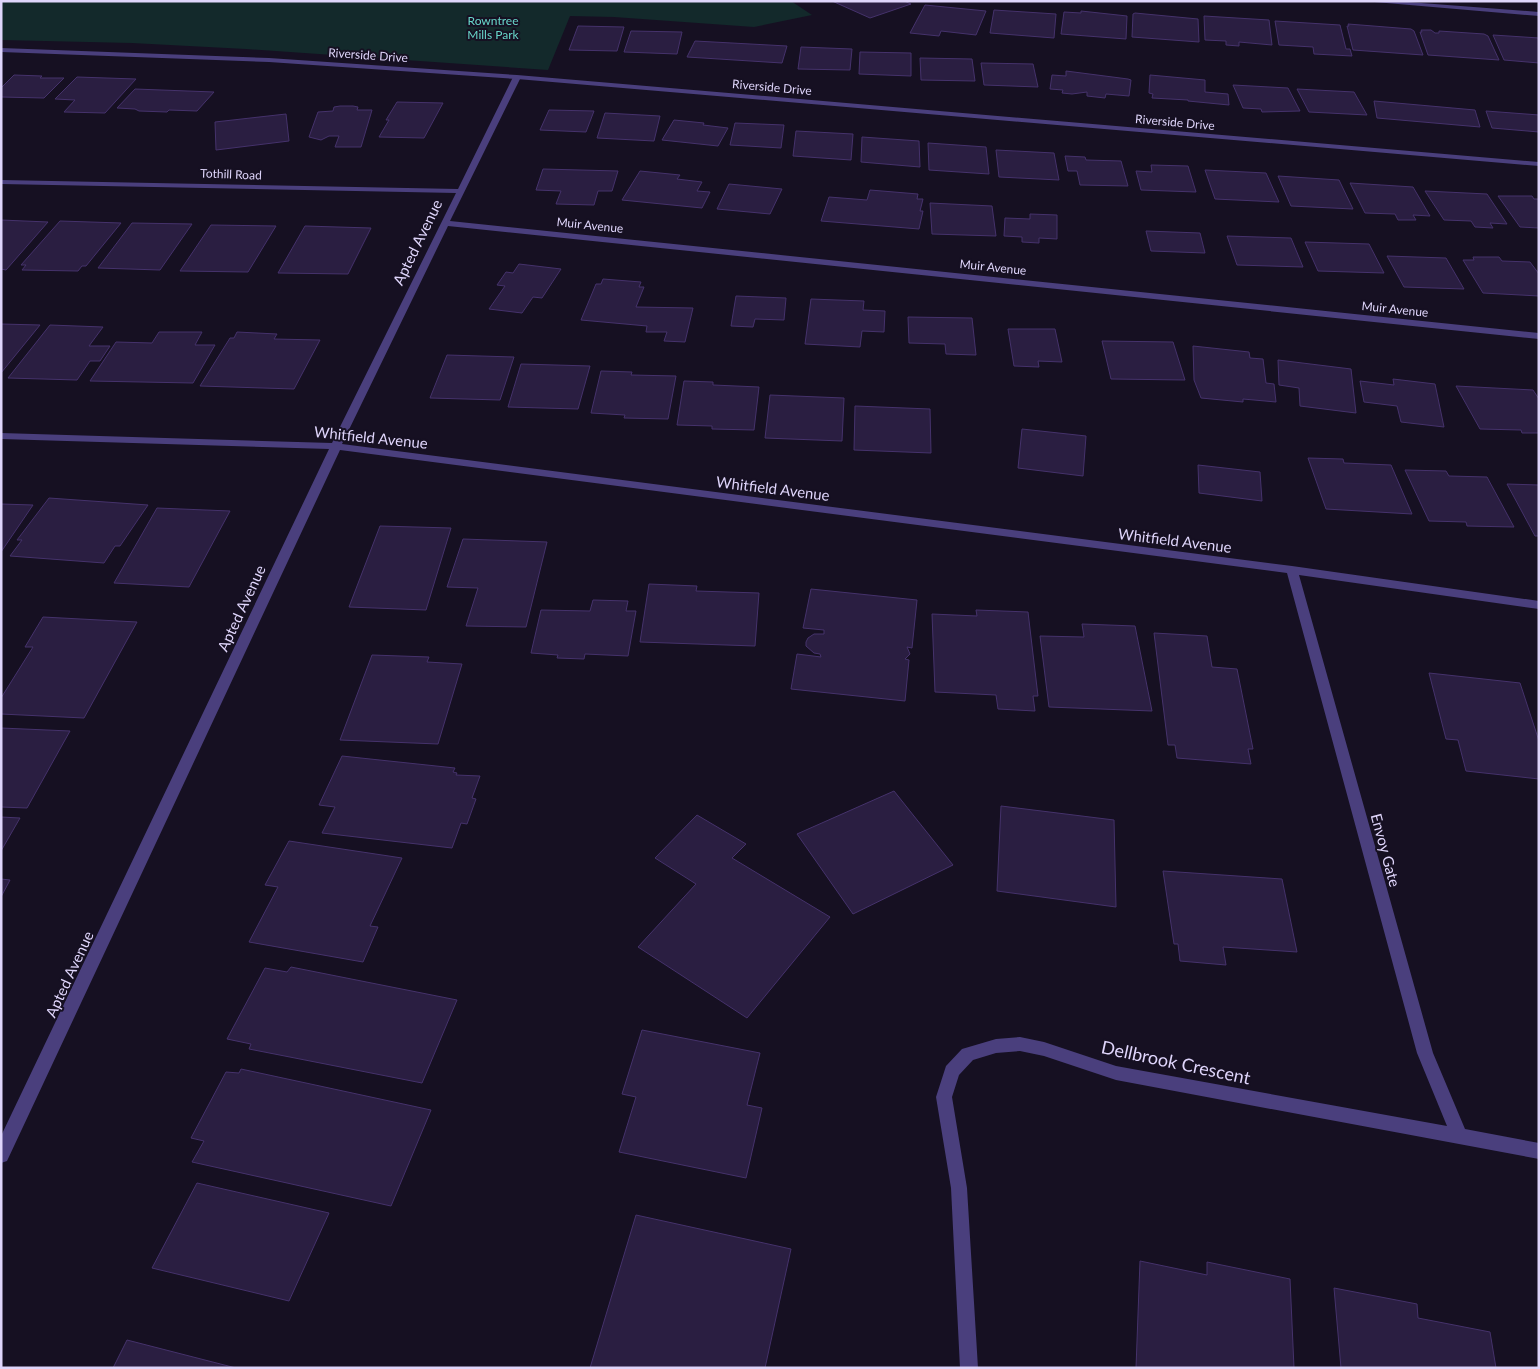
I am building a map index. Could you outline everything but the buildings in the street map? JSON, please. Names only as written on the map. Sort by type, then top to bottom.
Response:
[{"type":"street","points":[[1366,1],[1539,14]]},
{"type":"street","name":"Riverside Drive","points":[[1,50],[269,60],[517,77],[1539,164]]},
{"type":"street","name":"Apted Avenue","points":[[1,1155],[336,446],[517,77]]},
{"type":"street","name":"Tothill Road","points":[[1,182],[460,191]]},
{"type":"street","name":"Muir Avenue","points":[[444,223],[1539,336]]},
{"type":"street","name":"Whitfield Avenue","points":[[1,436],[336,446],[1292,570],[1539,605]]},
{"type":"street","name":"Envoy Gate","points":[[1292,570],[1425,1052],[1459,1136]]},
{"type":"street","name":"Dellbrook Crescent","points":[[969,1368],[959,1188],[944,1097],[952,1071],[968,1054],[996,1046],[1020,1044],[1044,1049],[1116,1073],[1539,1151]]},
{"type":"green space","name":"Rowntree Mills Park","points":[[1,1],[791,1],[812,15],[754,27],[614,17],[570,16],[548,70],[246,49],[132,43],[1,40]]}]
